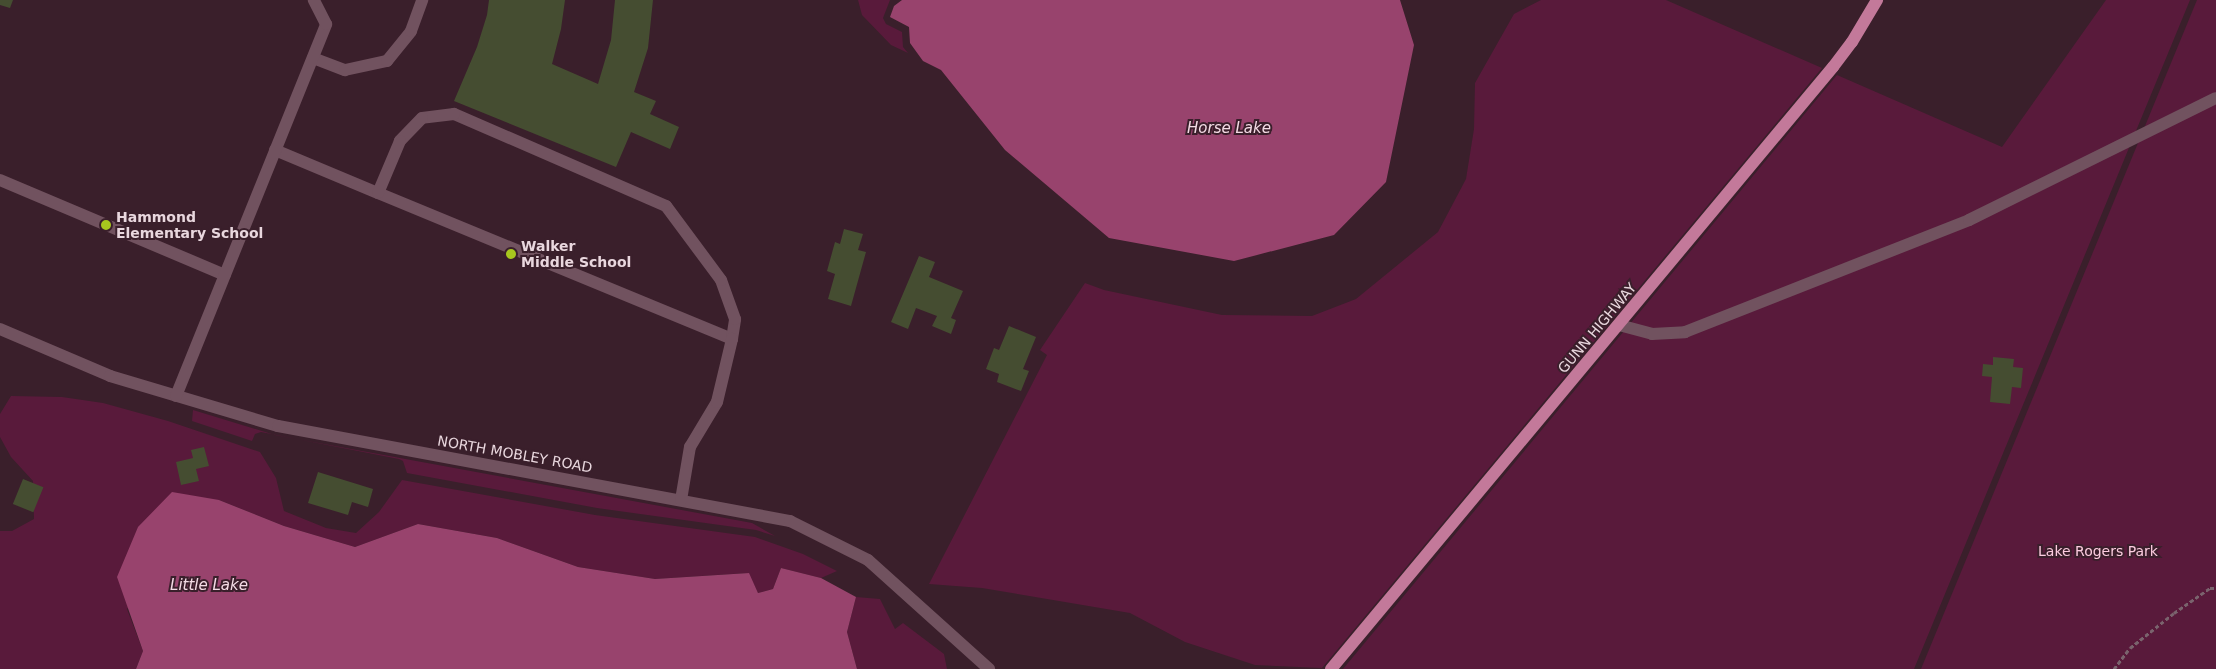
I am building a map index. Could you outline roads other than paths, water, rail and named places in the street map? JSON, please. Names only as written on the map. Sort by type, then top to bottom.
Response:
[{"type":"main road","name":"GUNN HIGHWAY","points":[[1331,669],[1843,55],[1877,0]]},
{"type":"street","points":[[176,396],[326,24],[314,0]]},
{"type":"street","points":[[313,58],[345,70],[387,61],[411,31],[422,0]]},
{"type":"street","points":[[1619,325],[1652,334],[1685,332],[1969,220],[2216,98]]},
{"type":"street","points":[[378,193],[400,141],[422,118],[454,114],[666,206],[721,280],[735,319],[717,402],[690,447],[681,500]]},
{"type":"street","points":[[276,150],[732,339]]},
{"type":"street","points":[[0,180],[225,275]]},
{"type":"street","name":"NORTH MOBLEY ROAD","points":[[0,329],[110,376],[278,426],[790,521],[868,560],[989,669]]},
{"type":"water","name":"Horse Lake","points":[[902,0],[1400,0],[1414,45],[1386,182],[1334,235],[1234,261],[1109,238],[1005,150],[941,70],[923,61],[910,43],[909,27],[890,17],[894,6]]},
{"type":"water","name":"Little Lake","points":[[172,492],[219,500],[284,526],[355,547],[418,524],[497,538],[578,567],[655,579],[749,573],[758,593],[773,589],[781,568],[821,578],[856,597],[847,632],[857,669],[136,669],[143,651],[117,577],[138,527]]},
{"type":"place","name":"Hammond Elementary School","points":[[106,225]]},
{"type":"place","name":"Walker Middle School","points":[[511,254]]},
{"type":"park label","name":"Lake Rogers Park","points":[[2098,551]]}]
